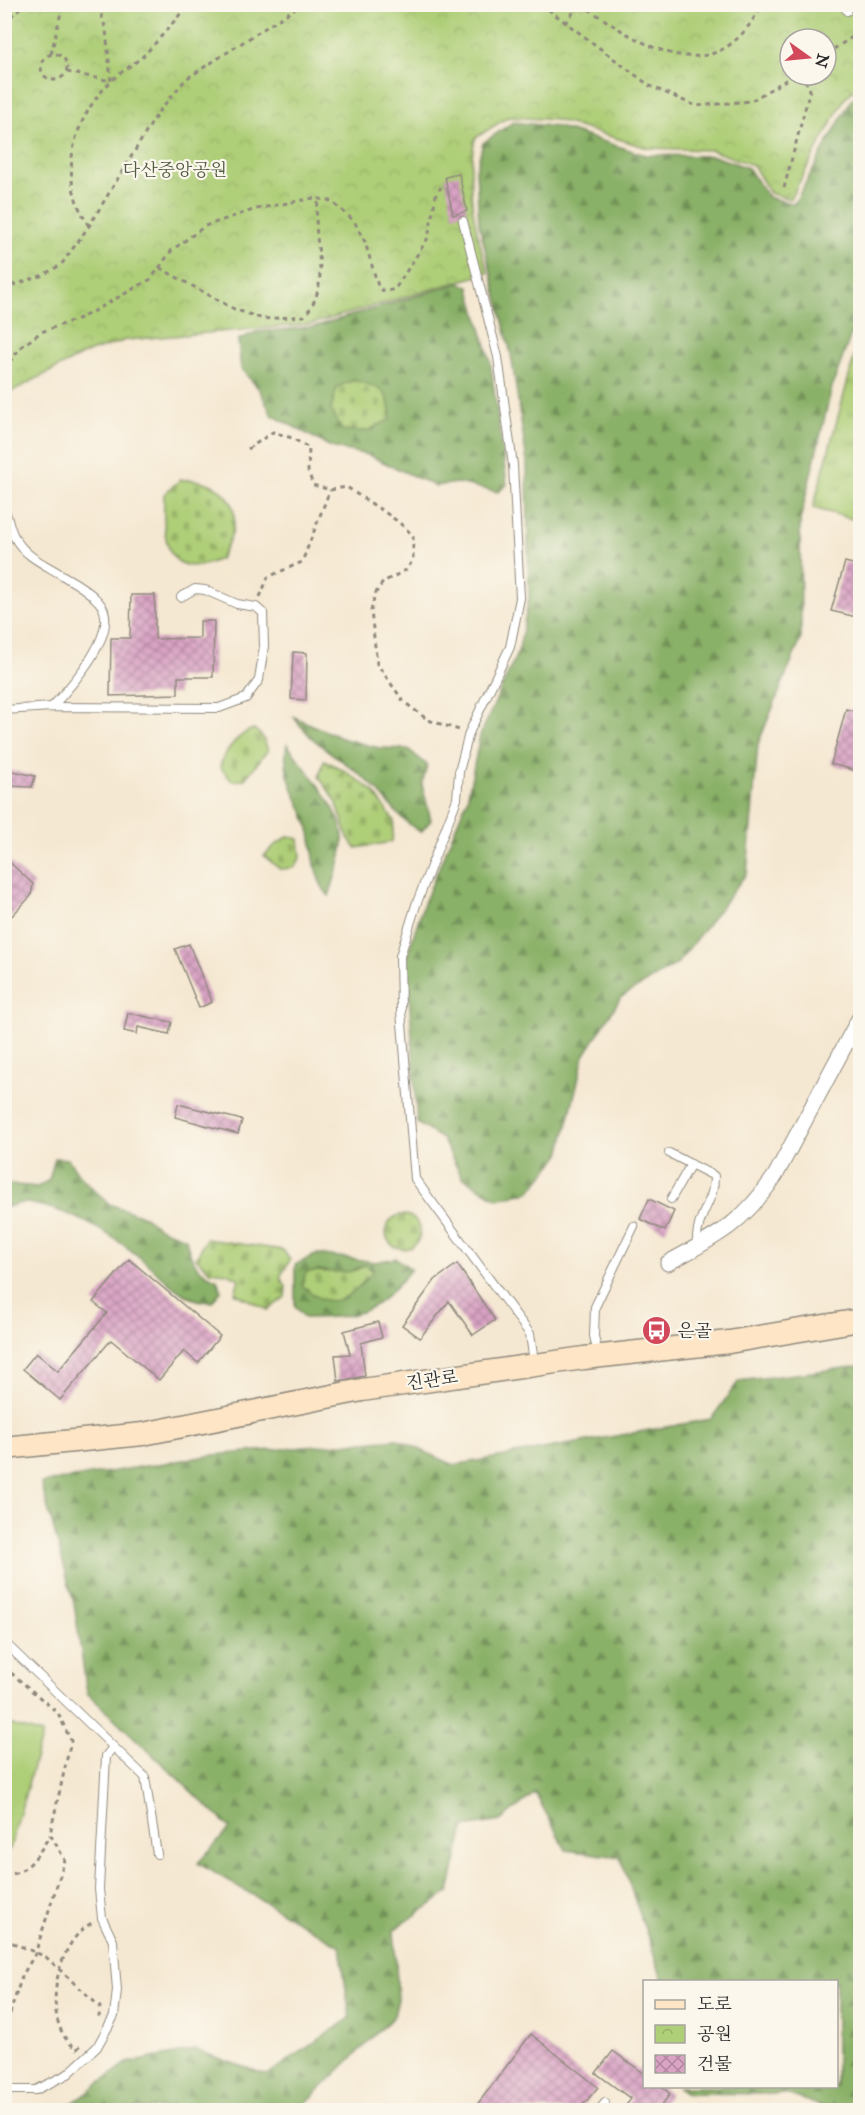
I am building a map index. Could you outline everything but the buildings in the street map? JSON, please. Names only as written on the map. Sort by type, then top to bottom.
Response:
[{"type":"main road","name":"진관로","points":[[4,1448],[143,1434],[362,1390],[598,1356],[729,1342],[861,1320]]},
{"type":"street","points":[[668,1263],[733,1226],[762,1194],[775,1176],[861,1017]]},
{"type":"lane","points":[[463,221],[499,368],[513,465],[520,598],[510,647],[469,733],[459,772],[457,799],[416,905],[400,956],[400,1011],[414,1179],[530,1334],[534,1365]]},
{"type":"lane","points":[[4,508],[14,538],[38,563],[66,577],[100,602],[103,638],[79,677],[52,706]]},
{"type":"lane","points":[[4,710],[52,706],[219,708],[246,698],[259,680],[264,646],[263,613],[256,607],[237,604],[205,590],[195,589],[181,597]]},
{"type":"lane","points":[[669,1153],[714,1176],[715,1190],[696,1230],[697,1247]]},
{"type":"lane","points":[[671,1199],[691,1164]]},
{"type":"lane","points":[[598,1356],[594,1335],[595,1306],[634,1226]]},
{"type":"lane","points":[[4,1642],[145,1777],[157,1854]]},
{"type":"lane","points":[[4,2090],[36,2090],[68,2074],[97,2047],[114,2016],[117,1990],[113,1941],[102,1918],[99,1889],[106,1756],[113,1747]]},
{"type":"lane","points":[[599,2110],[605,2103]]},
{"type":"path","points":[[4,23],[24,4]]},
{"type":"path","points":[[51,54],[51,46],[63,4]]},
{"type":"path","points":[[99,4],[106,30],[111,81]]},
{"type":"path","points":[[89,226],[81,214],[74,194],[70,158],[75,136],[91,107],[111,81],[142,57],[189,4]]},
{"type":"path","points":[[5,287],[40,276],[61,265],[89,226],[159,111],[186,80],[302,4]]},
{"type":"path","points":[[541,4],[651,86],[696,106],[751,101],[778,85]]},
{"type":"path","points":[[565,23],[581,4],[642,45],[666,53],[691,57],[718,54],[735,42],[754,19],[762,4]]},
{"type":"path","points":[[838,46],[861,32]]},
{"type":"path","points":[[51,54],[62,56],[66,60],[67,72],[58,80],[52,81],[42,74],[41,62],[51,54]]},
{"type":"path","points":[[67,72],[111,81]]},
{"type":"path","points":[[784,188],[810,90],[809,87]]},
{"type":"path","points":[[4,369],[21,347],[41,332],[93,312],[151,279],[172,250],[205,226],[256,209],[319,200],[331,201],[354,221],[365,242],[378,286],[384,292],[395,289],[403,280],[428,238],[436,195],[441,187]]},
{"type":"path","points":[[160,268],[234,309],[263,319],[304,316],[314,305],[321,285],[322,262],[316,212],[319,200]]},
{"type":"path","points":[[248,449],[273,432],[292,438],[309,448],[308,471],[313,485],[330,490],[347,487],[406,528],[413,536],[413,560],[406,570],[383,582],[375,594],[371,611],[377,663],[404,702],[428,720],[469,733]]},
{"type":"path","points":[[256,607],[268,577],[302,562],[330,490]]},
{"type":"path","points":[[4,1667],[58,1713],[71,1741],[50,1834],[31,1864],[14,1874],[4,1875]]},
{"type":"path","points":[[4,2032],[22,1976],[35,1954],[65,1860],[50,1834]]},
{"type":"path","points":[[83,2044],[77,2049],[68,2043],[61,2031],[56,2006],[58,1969],[72,1940],[87,1925],[102,1918]]},
{"type":"path","points":[[4,1939],[46,1957],[100,2007],[99,2022]]},
{"type":"green space","name":"다산중앙공원","points":[[5,5],[860,5],[860,84],[845,98],[790,199],[770,193],[753,165],[711,150],[648,148],[556,120],[508,117],[475,138],[472,156],[471,190],[475,222],[488,273],[311,324],[126,340],[84,354],[5,395]]},
{"type":"green space","points":[[860,92],[858,315],[832,387],[800,520],[801,638],[758,744],[747,873],[677,964],[621,997],[584,1056],[560,1155],[529,1192],[497,1199],[462,1177],[442,1139],[417,1123],[407,956],[422,908],[467,800],[480,736],[519,649],[529,598],[527,462],[511,354],[479,224],[476,170],[483,143],[513,122],[558,127],[645,155],[714,156],[748,168],[768,197],[794,204],[851,100]]},
{"type":"green space","points":[[459,283],[469,286],[490,360],[507,485],[498,492],[458,483],[435,486],[368,455],[331,447],[272,415],[259,389],[241,369],[238,340],[256,332],[313,327]]},
{"type":"green space","points":[[860,336],[860,521],[813,508]]},
{"type":"green space","points":[[354,380],[382,391],[388,401],[391,419],[367,431],[342,430],[331,410],[337,387]]},
{"type":"green space","points":[[180,480],[204,482],[214,486],[229,499],[234,520],[231,536],[220,559],[201,565],[187,565],[177,560],[170,552],[164,525],[164,494]]},
{"type":"green space","points":[[294,717],[344,739],[379,748],[408,749],[427,765],[422,785],[431,820],[421,832],[404,820],[372,785],[318,743]]},
{"type":"green space","points":[[254,729],[262,736],[268,750],[244,780],[232,781],[220,767],[222,761],[229,749],[243,734]]},
{"type":"green space","points":[[287,744],[323,791],[338,817],[342,830],[341,856],[329,896],[319,879],[310,831],[288,776]]},
{"type":"green space","points":[[324,760],[345,771],[373,791],[394,821],[392,842],[356,848],[348,838],[336,801],[319,777]]},
{"type":"green space","points":[[289,836],[299,839],[301,857],[294,868],[280,869],[264,856]]},
{"type":"green space","points":[[55,1158],[68,1159],[79,1175],[109,1204],[143,1216],[161,1229],[186,1238],[189,1252],[195,1263],[204,1273],[217,1279],[221,1291],[212,1302],[201,1301],[183,1293],[117,1241],[74,1217],[27,1203],[5,1208],[5,1184],[38,1187],[49,1180]]},
{"type":"green space","points":[[403,1215],[415,1220],[420,1232],[415,1244],[403,1249],[391,1244],[386,1232],[391,1220]]},
{"type":"green space","points":[[206,1239],[283,1250],[290,1260],[280,1277],[286,1287],[285,1297],[268,1310],[235,1293],[239,1279],[228,1273],[210,1271],[196,1258]]},
{"type":"green space","points":[[317,1254],[375,1262],[396,1258],[411,1269],[387,1296],[366,1310],[340,1316],[305,1318],[295,1306],[295,1265]],"holes":[[[365,1265],[345,1299],[318,1270],[345,1274]]]},
{"type":"green space","points":[[365,1265],[373,1271],[357,1289],[340,1299],[331,1301],[322,1299],[302,1285],[306,1272],[343,1272]]},
{"type":"green space","points":[[860,1366],[860,2110],[832,2110],[787,2094],[685,2093],[679,2088],[838,2088],[838,1980],[663,1980],[620,1857],[566,1850],[535,1793],[500,1821],[464,1827],[449,1892],[394,1930],[398,1999],[394,2016],[299,2110],[177,2108],[63,2110],[127,2063],[195,2050],[267,2075],[350,2018],[340,1946],[198,1863],[230,1828],[87,1693],[74,1603],[41,1483],[214,1455],[397,1439],[454,1465],[711,1419],[739,1381]]},
{"type":"green space","points":[[5,1723],[42,1734],[10,1849],[4,1848]]},
{"type":"place","name":"은골","points":[[656,1331]]}]
